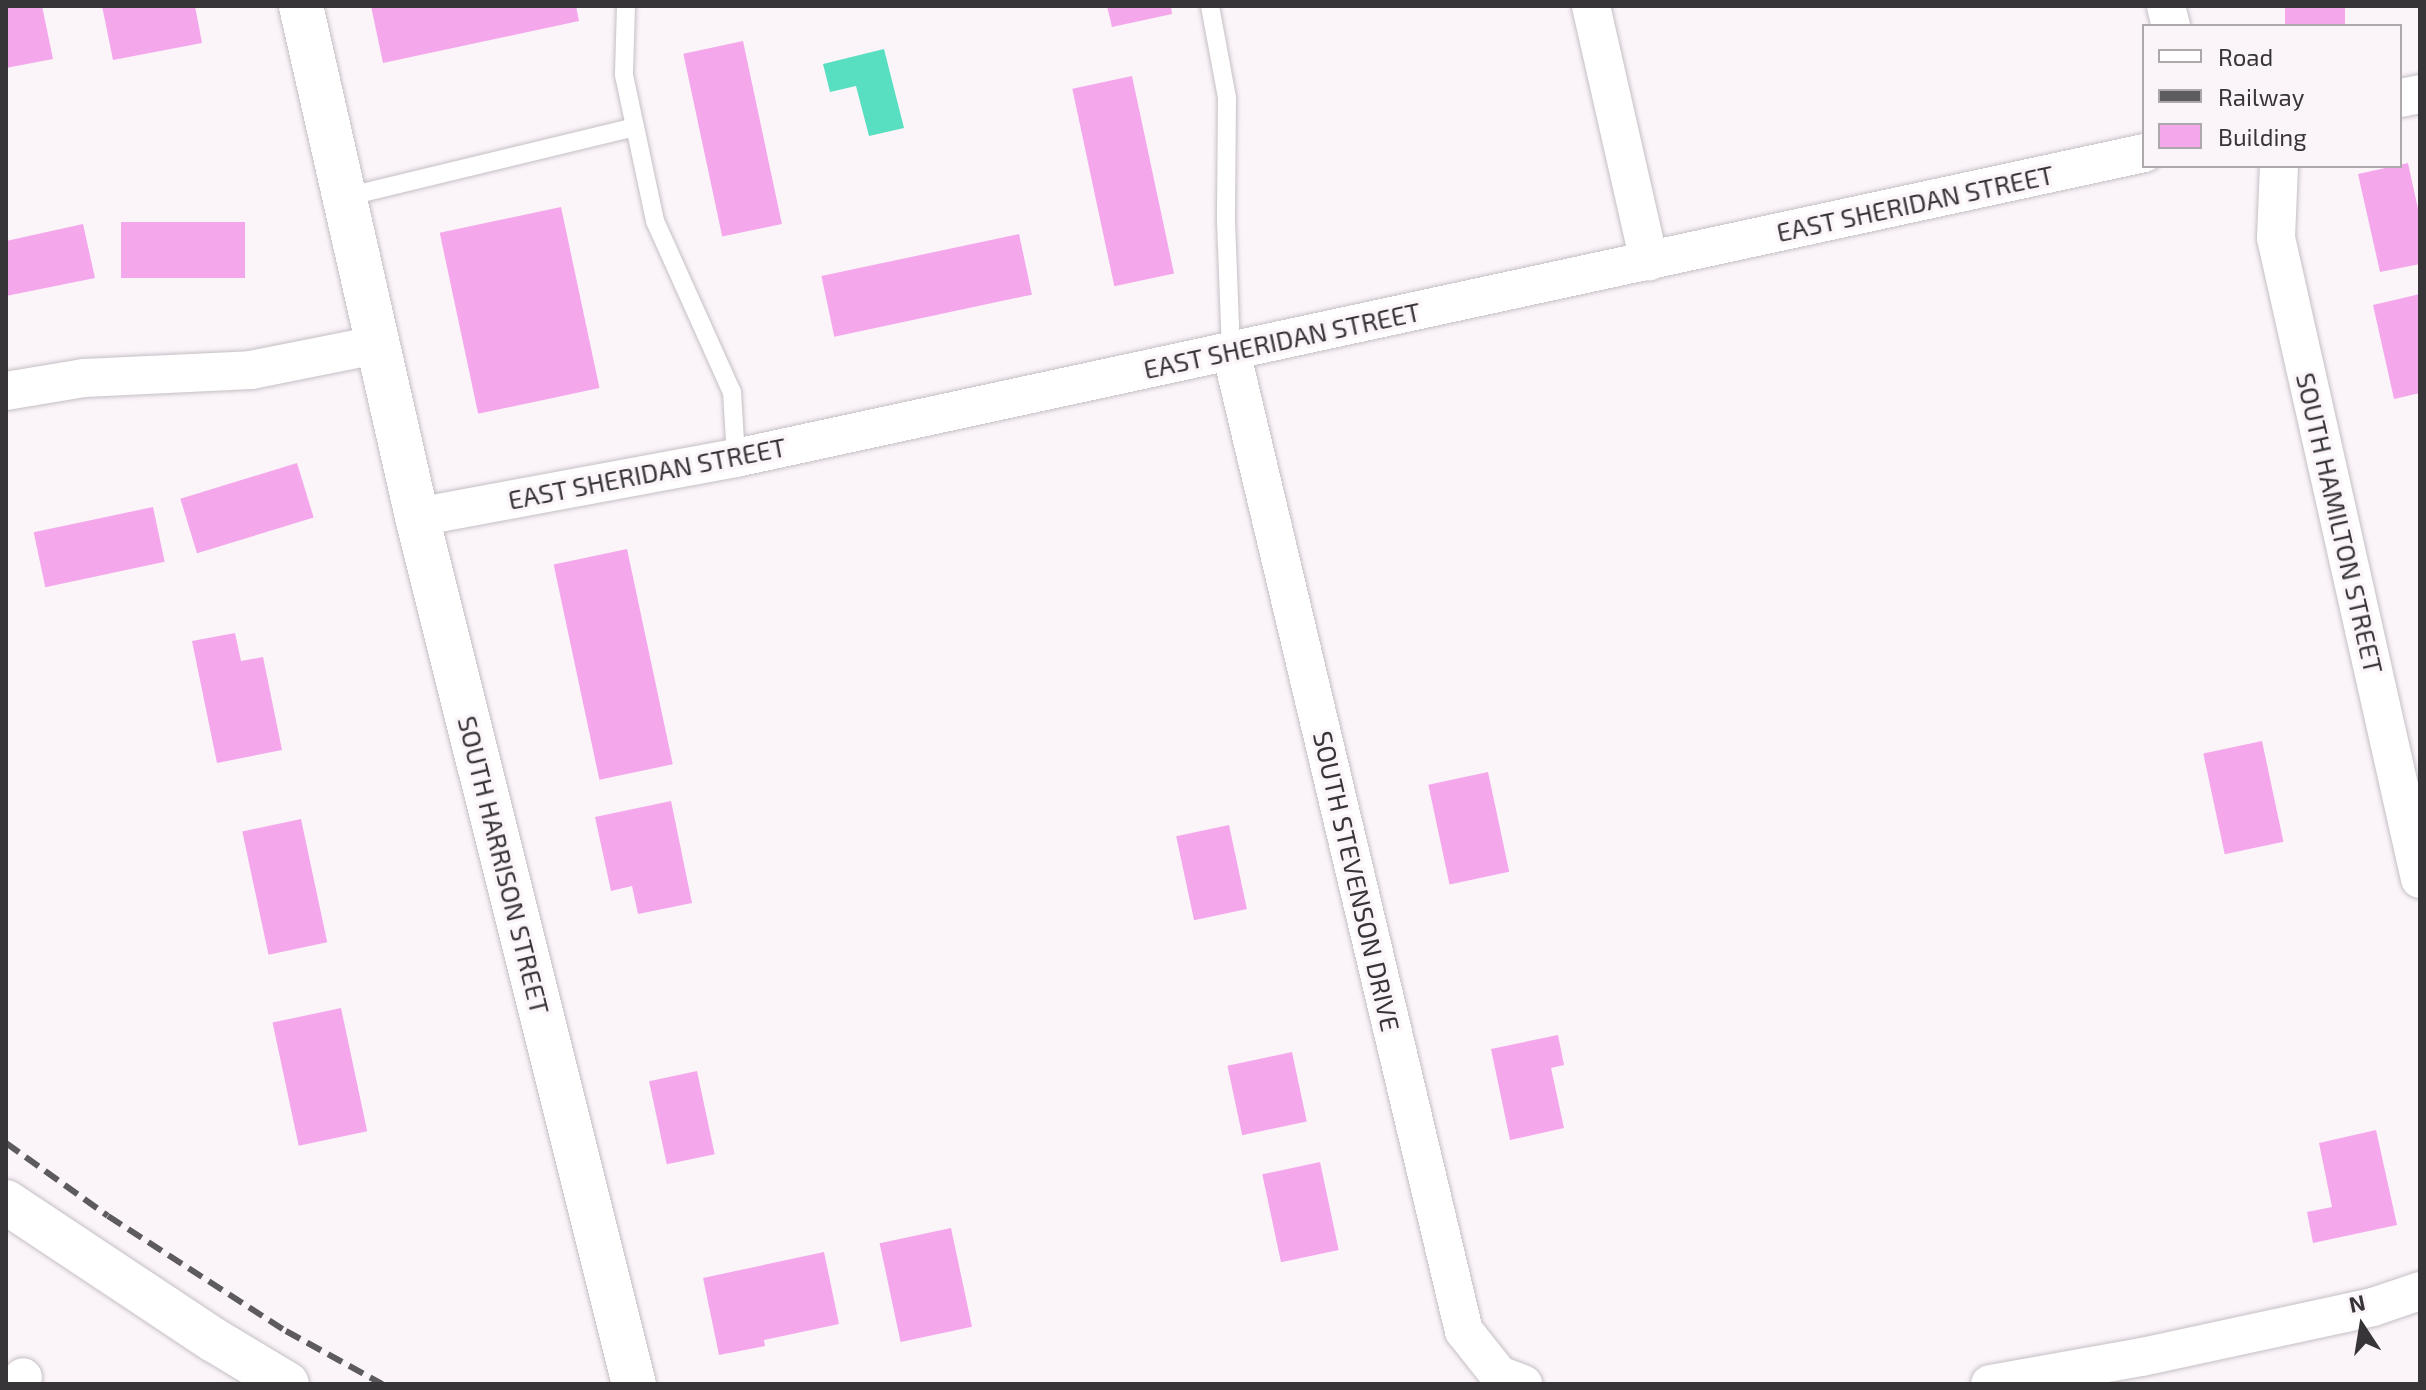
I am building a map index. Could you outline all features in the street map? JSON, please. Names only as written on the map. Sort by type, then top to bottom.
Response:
[{"type":"street","name":"SOUTH HARRISON STREET","points":[[301,6],[417,517],[634,1384]]},
{"type":"street","points":[[1591,6],[1649,261]]},
{"type":"street","name":"EAST SHERIDAN STREET","points":[[417,517],[736,458],[2142,153]]},
{"type":"street","name":"SOUTH HAMILTON STREET","points":[[2279,168],[2276,238],[2420,879]]},
{"type":"street","points":[[6,391],[84,378],[251,370],[376,345]]},
{"type":"street","name":"SOUTH STEVENSON DRIVE","points":[[1231,351],[1464,1331],[1499,1375],[1523,1384]]},
{"type":"street","points":[[6,1202],[287,1384]]},
{"type":"street","points":[[1990,1384],[2172,1350],[2373,1307],[2420,1291]]},
{"type":"lane","points":[[626,6],[624,75],[655,221],[732,392],[736,458]]},
{"type":"lane","points":[[1210,6],[1227,98],[1226,221],[1231,351]]},
{"type":"lane","points":[[346,197],[635,127]]},
{"type":"shaded area","points":[[884,49],[904,128],[869,136],[856,86],[830,92],[823,64]]},
{"type":"building","points":[[6,6],[42,6],[53,59],[6,68]]},
{"type":"building","points":[[102,6],[195,6],[202,43],[113,60]]},
{"type":"building","points":[[371,6],[576,6],[579,21],[383,63]]},
{"type":"building","points":[[1107,6],[1171,6],[1172,14],[1112,27]]},
{"type":"building","points":[[2285,6],[2345,6],[2345,24],[2285,24]]},
{"type":"building","points":[[743,41],[782,224],[722,237],[683,54]]},
{"type":"building","points":[[1132,76],[1174,274],[1114,286],[1072,89]]},
{"type":"building","points":[[2408,163],[2420,218],[2420,264],[2380,272],[2358,174],[2402,168],[2402,164]]},
{"type":"building","points":[[561,207],[599,388],[478,414],[440,233]]},
{"type":"building","points":[[121,222],[245,222],[245,278],[121,278]]},
{"type":"building","points":[[83,224],[95,278],[6,296],[6,241]]},
{"type":"building","points":[[1019,234],[1032,295],[834,337],[821,276]]},
{"type":"building","points":[[2420,294],[2420,393],[2394,399],[2373,305]]},
{"type":"building","points":[[297,463],[314,518],[197,553],[180,499]]},
{"type":"building","points":[[153,507],[165,562],[45,587],[34,532]]},
{"type":"building","points":[[627,549],[673,764],[599,780],[554,565]]},
{"type":"building","points":[[235,633],[241,661],[263,657],[282,750],[217,763],[192,641]]},
{"type":"building","points":[[2262,741],[2283,842],[2225,854],[2203,753]]},
{"type":"building","points":[[1488,772],[1509,872],[1450,884],[1428,785]]},
{"type":"building","points":[[671,801],[692,903],[638,914],[632,886],[611,891],[595,817]]},
{"type":"building","points":[[301,819],[327,942],[269,955],[242,831]]},
{"type":"building","points":[[1229,825],[1247,909],[1194,920],[1176,836]]},
{"type":"building","points":[[341,1008],[367,1131],[299,1146],[273,1023]]},
{"type":"building","points":[[1558,1035],[1564,1065],[1551,1068],[1564,1128],[1510,1140],[1491,1049]]},
{"type":"building","points":[[1292,1052],[1307,1121],[1242,1135],[1227,1066]]},
{"type":"building","points":[[697,1071],[715,1154],[667,1164],[649,1081]]},
{"type":"building","points":[[2376,1130],[2397,1225],[2313,1243],[2307,1212],[2332,1207],[2319,1143]]},
{"type":"building","points":[[1320,1162],[1339,1250],[1281,1262],[1262,1174]]},
{"type":"building","points":[[951,1228],[972,1327],[901,1342],[880,1243]]},
{"type":"building","points":[[824,1252],[839,1324],[764,1340],[765,1346],[719,1355],[703,1278]]},
{"type":"railway","points":[[6,1143],[108,1216],[286,1331],[382,1384]]}]
